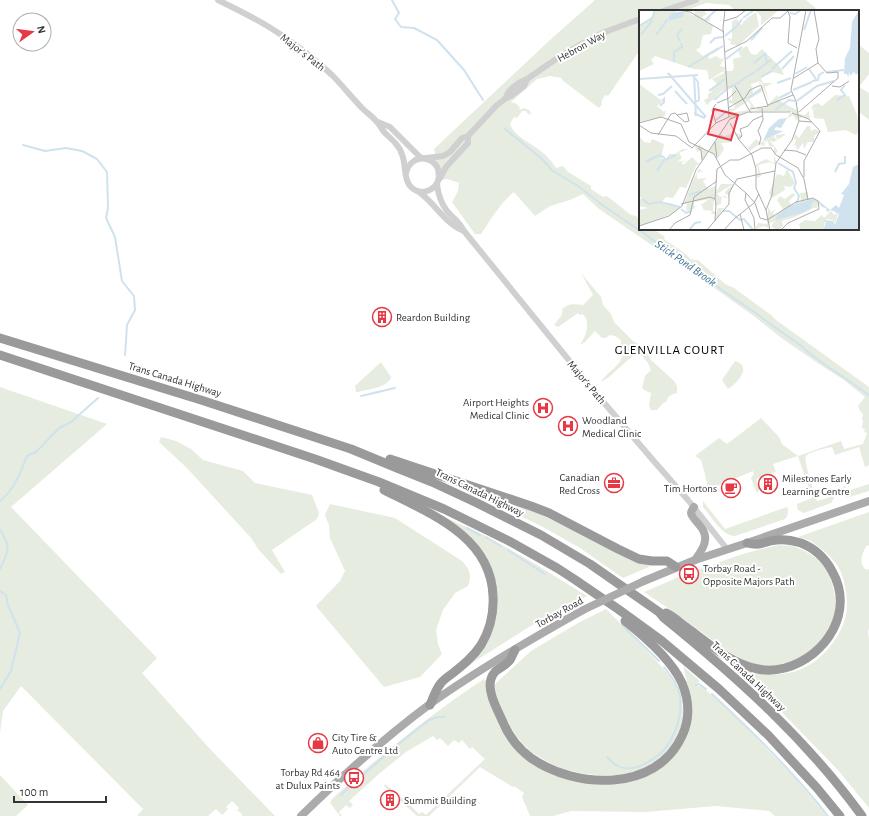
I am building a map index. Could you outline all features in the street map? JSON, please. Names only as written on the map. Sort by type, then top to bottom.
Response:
[{"type":"highway","name":"Trans Canada Highway","points":[[0,338],[201,400],[351,449],[450,490],[541,535],[590,564],[659,612],[664,618],[721,665],[779,720],[825,769],[862,816]]},
{"type":"highway","points":[[0,356],[380,482],[444,509],[557,568],[662,641],[720,689],[768,735],[817,788],[840,816]]},
{"type":"highway","points":[[351,449],[359,448],[530,506],[549,513],[618,549],[639,558],[652,561],[667,561],[676,567]]},
{"type":"highway","points":[[315,460],[378,486],[450,525],[475,547],[488,568],[493,588],[494,602],[492,619],[488,633],[466,663],[441,683],[430,705]]},
{"type":"highway","points":[[659,612],[667,613],[726,656],[750,667],[761,670],[781,669],[792,666],[811,656],[819,649],[830,635],[838,617],[840,590],[838,581],[824,559],[812,548],[800,543],[786,540],[777,540],[758,544],[747,543]]},
{"type":"highway","points":[[515,650],[509,661],[494,673],[490,681],[490,688],[501,718],[512,739],[530,757],[541,764],[575,777],[598,780],[615,780],[637,776],[653,769],[674,750],[684,733],[688,715],[685,694],[678,676],[667,661],[639,632],[574,579]]},
{"type":"main road","name":"Torbay Road","points":[[302,816],[356,763],[430,705],[483,668],[550,628],[583,610],[676,567],[869,501]]},
{"type":"main road","points":[[694,507],[691,511],[692,514],[702,528],[706,540],[695,560]]},
{"type":"street","name":"Major's Path","points":[[218,0],[274,30],[318,63],[398,145],[402,154],[406,173]]},
{"type":"street","points":[[666,10],[696,0]]},
{"type":"street","name":"Hebron Way","points":[[424,158],[442,156],[450,152],[462,138],[468,136],[484,118],[506,98],[507,93],[521,81],[527,79],[559,57],[592,38],[639,19]]},
{"type":"street","name":"Major's Path","points":[[376,121],[390,127],[420,157],[424,158]]},
{"type":"street","name":"Hebron Way","points":[[437,182],[446,167],[468,143],[468,136]]},
{"type":"street","points":[[424,158],[432,162],[438,168],[439,173],[437,182],[431,190],[418,191],[414,190],[409,185],[406,173],[412,162],[424,158]]},
{"type":"street","name":"Major's Path","points":[[437,182],[437,192],[441,202],[448,211],[594,391],[694,507],[727,549]]},
{"type":"street","name":"Major's Path","points":[[418,191],[457,228],[464,231]]},
{"type":"shaded area","points":[[595,0],[806,0],[818,10],[735,10],[729,5],[706,3],[688,10],[639,10],[639,51],[608,96],[605,95],[599,108],[562,80],[562,78],[550,76],[537,79],[511,102],[517,104],[520,108],[519,110],[525,108],[530,111],[531,115],[526,111],[522,111],[517,118],[514,117],[510,124],[518,135],[543,153],[556,168],[563,166],[568,172],[591,186],[591,189],[603,197],[607,196],[631,215],[639,218],[639,230],[654,230],[665,237],[664,239],[687,255],[690,259],[698,260],[725,284],[734,288],[869,387],[869,465],[865,467],[859,447],[835,455],[832,447],[822,449],[806,456],[808,471],[817,501],[834,496],[831,503],[804,513],[798,510],[797,504],[812,498],[798,456],[841,441],[844,449],[863,444],[867,433],[864,432],[865,429],[862,428],[863,414],[858,406],[865,397],[844,380],[780,337],[673,256],[659,250],[599,209],[583,194],[550,206],[535,216],[514,192],[500,206],[481,234],[475,234],[452,202],[458,191],[459,183],[447,179],[439,180],[435,175],[436,157],[434,149],[550,40]]},
{"type":"shaded area","points":[[859,45],[869,53],[869,74],[859,87]]},
{"type":"shaded area","points":[[859,87],[869,93],[869,120],[859,112]]},
{"type":"shaded area","points":[[581,273],[601,297],[603,305],[611,314],[614,322],[633,341],[642,346],[649,354],[650,359],[674,381],[677,386],[677,393],[670,396],[657,410],[651,410],[649,406],[651,393],[642,388],[645,376],[651,370],[648,363],[638,351],[609,377],[601,382],[617,366],[622,358],[624,353],[621,346],[621,340],[610,335],[602,338],[595,331],[585,342],[580,345],[587,330],[587,321],[583,314],[580,315],[578,313],[558,327],[554,325],[561,316],[562,309],[572,304],[583,305],[593,295]]},
{"type":"shaded area","points":[[735,361],[742,365],[743,370],[738,380],[728,389],[722,380]]},
{"type":"shaded area","points":[[381,362],[391,377],[389,381],[377,388],[356,392],[355,386]]},
{"type":"shaded area","points":[[0,387],[107,424],[11,507],[157,658],[142,673],[210,749],[275,816],[243,816],[237,811],[239,808],[232,801],[226,807],[228,809],[222,815],[216,809],[208,816],[137,816],[143,809],[21,686],[3,711],[0,733]]},
{"type":"shaded area","points":[[761,418],[779,437],[782,444],[798,456],[773,464],[776,472],[771,474],[771,476],[760,480],[759,478],[756,479],[759,489],[758,492],[756,491],[751,478],[754,475],[753,471],[708,490],[701,460],[695,456],[719,438],[727,444]]},
{"type":"shaded area","points":[[161,437],[176,441],[191,449],[203,460],[243,471],[255,483],[312,495],[319,513],[317,519],[272,550],[285,572],[281,574],[258,549],[252,539],[186,467],[159,442]]},
{"type":"shaded area","points":[[455,484],[526,508],[649,564],[649,567],[623,578],[580,548],[543,527]]},
{"type":"shaded area","points":[[869,484],[869,491],[846,498],[843,489],[844,486],[847,491]]},
{"type":"shaded area","points":[[703,501],[725,529],[787,507],[788,513],[785,519],[735,536],[726,533],[717,525],[703,507]]},
{"type":"shaded area","points":[[330,504],[395,518],[462,561],[467,567],[470,576],[468,586],[455,593],[443,610],[436,630],[438,644],[442,654],[420,677],[384,687],[316,606],[340,581],[345,571],[330,538],[329,525],[325,515]]},
{"type":"shaded area","points":[[869,512],[869,546],[867,545],[865,548],[861,561],[866,570],[869,569],[869,808],[838,770],[743,674],[743,672],[775,675],[789,673],[808,666],[820,658],[830,647],[838,635],[846,615],[847,596],[844,582],[840,570],[829,555],[810,541],[798,537]]},
{"type":"shaded area","points":[[440,515],[484,535],[532,562],[587,596],[529,627],[469,665],[486,642],[496,620],[497,598],[495,584],[490,566],[476,543],[460,528]]},
{"type":"shaded area","points":[[780,545],[800,549],[818,560],[827,571],[831,580],[835,599],[833,619],[825,637],[809,652],[791,662],[778,666],[765,667],[746,661],[721,647],[644,592],[686,574],[687,577],[691,575],[690,573],[735,557]]},
{"type":"shaded area","points":[[606,609],[635,638],[672,680],[679,693],[683,712],[681,726],[669,750],[653,765],[639,771],[622,775],[592,775],[573,771],[554,765],[533,753],[517,737],[511,728],[498,701],[495,688],[495,684],[531,651],[578,623]]},
{"type":"shaded area","points":[[683,666],[700,681],[696,684],[696,686],[700,686],[705,689],[734,715],[794,777],[827,816],[775,816],[769,811],[716,806],[645,812],[571,811],[553,816],[530,816],[522,797],[524,793],[480,767],[429,816],[417,816],[384,786],[385,784],[419,814],[422,812],[426,815],[485,759],[472,747],[470,749],[462,740],[459,743],[454,740],[448,746],[440,738],[437,740],[433,736],[406,752],[380,773],[349,801],[353,805],[350,808],[346,805],[339,812],[342,816],[340,816],[330,802],[353,780],[354,781],[356,779],[355,778],[402,739],[450,702],[484,679],[488,690],[530,760],[610,783],[676,753],[690,694]]},
{"type":"shaded area","points":[[0,775],[28,805],[16,816],[0,816]]},
{"type":"waterway","name":"Stick Pond Brook","points":[[392,0],[399,13],[395,19],[401,27],[414,28],[437,40],[464,70],[483,100]]},
{"type":"waterway","name":"Stick Pond Brook","points":[[505,129],[540,157],[553,171],[578,186],[639,230]]},
{"type":"waterway","points":[[23,145],[45,151],[66,148],[82,151],[97,159],[107,172],[108,208],[106,218],[115,237],[122,281],[134,296],[135,310],[127,325],[125,355]]},
{"type":"waterway","name":"Stick Pond Brook","points":[[639,230],[869,395]]},
{"type":"waterway","points":[[361,396],[395,388]]},
{"type":"waterway","points":[[0,501],[13,486],[20,474],[27,456],[36,452],[59,428],[71,422],[98,398]]},
{"type":"waterway","points":[[467,528],[480,535]]},
{"type":"waterway","points":[[0,530],[4,536],[8,550],[0,569]]},
{"type":"waterway","points":[[486,537],[501,546]]},
{"type":"waterway","points":[[508,550],[545,574]]},
{"type":"waterway","points":[[0,591],[6,595],[8,605],[20,633],[11,671],[0,689]]},
{"type":"waterway","points":[[622,625],[659,661]]},
{"type":"waterway","points":[[607,757],[612,762],[623,768],[635,768],[653,759],[667,746],[677,725],[681,703],[678,688],[664,667]]},
{"type":"waterway","points":[[696,685],[699,684],[706,689]]},
{"type":"waterway","points":[[712,694],[773,753],[828,816]]},
{"type":"waterway","points":[[341,795],[401,742],[429,720],[438,717],[445,717]]},
{"type":"place","name":"Reardon Building","points":[[382,317]]},
{"type":"place","name":"Airport Heights Medical Clinic","points":[[543,408]]},
{"type":"place","name":"Woodland Medical Clinic","points":[[568,426]]},
{"type":"place","name":"Canadian Red Cross","points":[[614,483]]},
{"type":"place","name":"Milestones Early Learning Centre","points":[[768,484]]},
{"type":"place","name":"Tim Hortons","points":[[731,488]]},
{"type":"place","name":"Torbay Road - Opposite Majors Path","points":[[689,574]]},
{"type":"place","name":"City Tire & Auto Centre Ltd","points":[[318,743]]},
{"type":"place","name":"Torbay Rd 464 at Dulux Paints","points":[[354,778]]},
{"type":"place","name":"Summit Building","points":[[390,800]]},
{"type":"district","name":"GLENVILLA COURT","points":[[670,349]]}]
